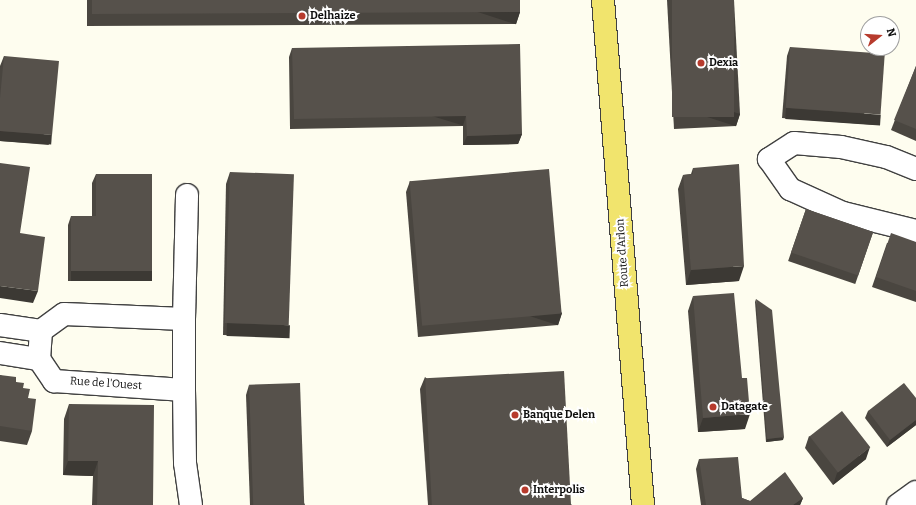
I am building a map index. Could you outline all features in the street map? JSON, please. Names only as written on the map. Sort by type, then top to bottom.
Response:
[{"type":"main road","name":"Route d'Arlon","points":[[603,0],[643,505]]},
{"type":"street","points":[[916,169],[879,156],[810,145],[794,144],[769,159],[790,189],[843,213],[916,231]]},
{"type":"street","points":[[187,195],[184,390],[185,463],[191,505]]},
{"type":"street","points":[[0,325],[41,331],[64,314],[184,319]]},
{"type":"street","points":[[0,353],[38,359],[41,331]]},
{"type":"street","name":"Rue de l'Ouest","points":[[38,359],[54,381],[184,390]]},
{"type":"street","points":[[898,505],[916,492]]},
{"type":"building","points":[[92,0],[520,0],[520,12],[92,14]]},
{"type":"building","name":"Dexia","points":[[672,0],[734,0],[734,117],[672,117]]},
{"type":"building","points":[[520,44],[522,134],[467,136],[466,116],[294,119],[292,48]]},
{"type":"building","points":[[790,47],[860,52],[860,56],[885,56],[881,114],[786,108]]},
{"type":"building","points":[[4,56],[59,61],[52,135],[0,131],[0,98]]},
{"type":"building","points":[[916,66],[916,129],[894,120]]},
{"type":"building","points":[[0,163],[30,167],[20,233],[45,237],[38,291],[0,286]]},
{"type":"building","points":[[739,164],[744,266],[691,270],[683,175],[693,174],[693,168]]},
{"type":"building","points":[[549,169],[562,313],[422,326],[410,181]]},
{"type":"building","points":[[230,172],[294,174],[289,325],[225,323]]},
{"type":"building","points":[[96,174],[152,174],[152,271],[71,271],[71,216],[96,216]]},
{"type":"building","points":[[806,209],[873,232],[858,276],[791,252]]},
{"type":"building","points":[[891,233],[916,242],[916,291],[876,277]]},
{"type":"building","points":[[734,293],[742,378],[747,378],[750,414],[703,418],[693,296]]},
{"type":"building","points":[[756,299],[772,310],[784,437],[767,439]]},
{"type":"building","points":[[564,371],[571,505],[432,505],[425,378]]},
{"type":"building","points":[[0,375],[16,377],[16,382],[24,383],[23,388],[30,389],[28,398],[36,399],[32,431],[0,426]]},
{"type":"building","points":[[300,383],[304,505],[253,505],[249,385]]},
{"type":"building","points":[[904,383],[916,398],[916,420],[890,440],[868,411]]},
{"type":"building","points":[[69,404],[154,405],[153,505],[97,505],[98,461],[68,461]]},
{"type":"building","points":[[842,411],[870,447],[838,472],[810,436]]},
{"type":"building","points":[[738,457],[742,498],[750,501],[785,472],[803,498],[793,505],[706,505],[699,459]]},
{"type":"place","name":"Delhaize","points":[[302,16]]},
{"type":"place","name":"Dexia","points":[[701,63]]},
{"type":"place","name":"Datagate","points":[[713,407]]},
{"type":"place","name":"Banque Delen","points":[[515,415]]},
{"type":"place","name":"Interpolis","points":[[525,490]]}]
